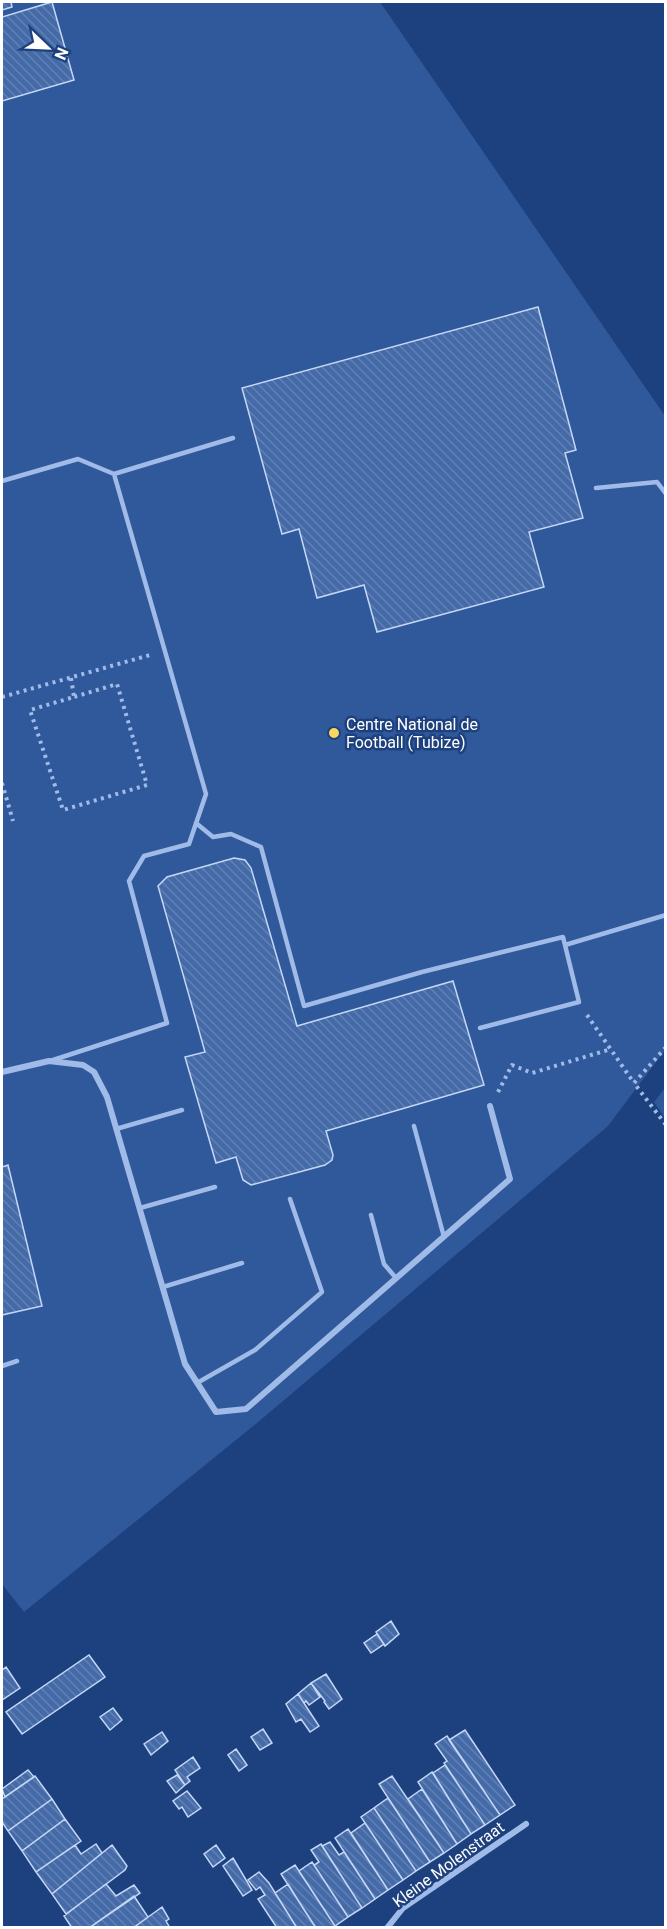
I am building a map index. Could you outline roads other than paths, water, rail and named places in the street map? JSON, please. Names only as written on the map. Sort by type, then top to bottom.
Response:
[{"type":"street","points":[[2,1072],[49,1061],[83,1065],[94,1072],[107,1097],[185,1364],[216,1412],[246,1409],[510,1179],[490,1106]]},
{"type":"street","name":"Kleine Molenstraat","points":[[387,1928],[404,1908],[526,1824]]},
{"type":"lane","points":[[2,481],[78,459],[114,474],[233,438]]},
{"type":"lane","points":[[49,1061],[167,1023],[129,881],[144,856],[189,844],[206,794],[114,474]]},
{"type":"lane","points":[[596,488],[657,482],[666,494]]},
{"type":"lane","points":[[196,823],[213,837],[231,834],[261,847],[304,1006],[422,972],[563,937],[579,1002],[480,1028]]},
{"type":"lane","points":[[565,945],[666,915]]},
{"type":"lane","points":[[116,1129],[182,1110]]},
{"type":"lane","points":[[414,1126],[444,1237]]},
{"type":"lane","points":[[140,1208],[215,1187]]},
{"type":"lane","points":[[197,1383],[255,1350],[322,1292],[290,1199]]},
{"type":"lane","points":[[371,1215],[384,1264],[396,1278]]},
{"type":"lane","points":[[163,1287],[242,1263]]},
{"type":"lane","points":[[2,1366],[17,1361]]},
{"type":"place","name":"Centre National de Football (Tubize)","points":[[334,733]]}]
